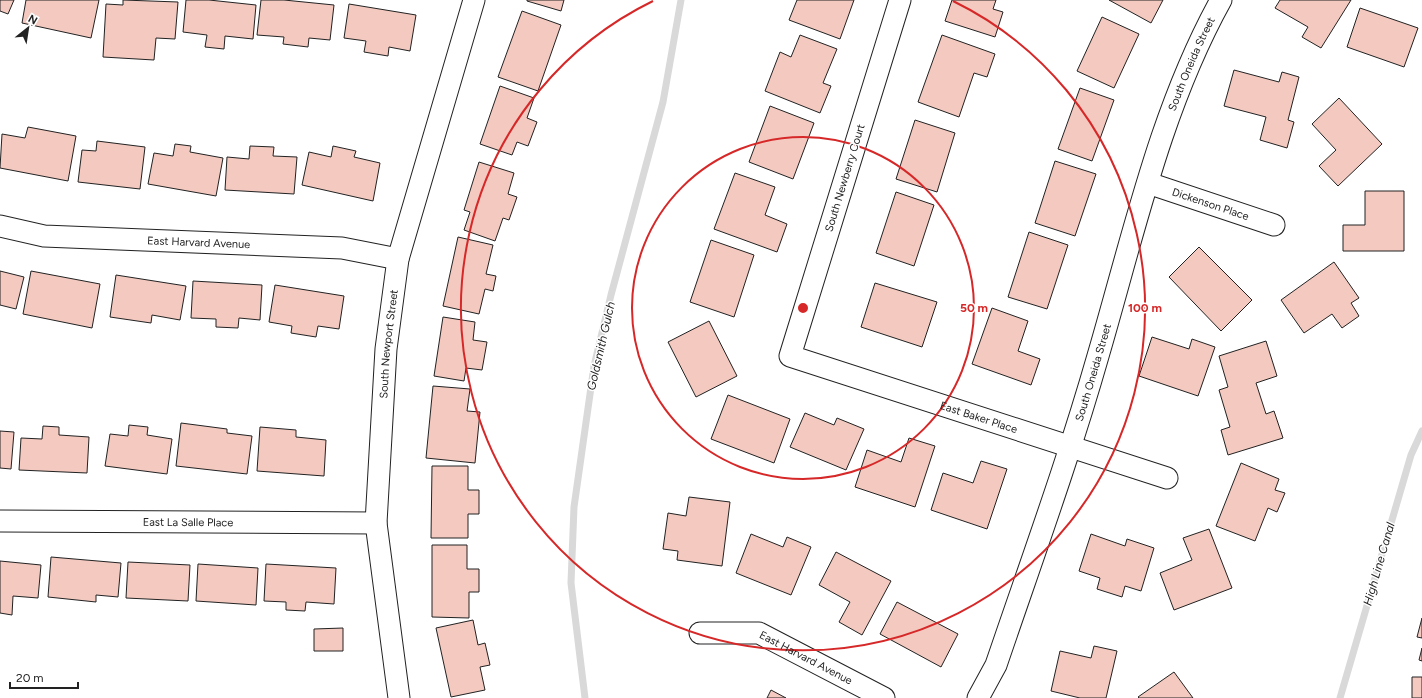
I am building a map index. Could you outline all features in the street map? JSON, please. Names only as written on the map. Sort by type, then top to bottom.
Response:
[{"type":"street","name":"South Newport Street","points":[[399,698],[376,523],[386,349],[398,259],[474,0]]},
{"type":"street","name":"South Newberry Court","points":[[790,356],[900,0]]},
{"type":"street","name":"South Oneida Street","points":[[978,698],[996,665],[1072,446],[1148,183],[1178,91],[1209,22],[1221,0]]},
{"type":"street","name":"Dickenson Place","points":[[1148,183],[1274,225]]},
{"type":"street","name":"East Harvard Avenue","points":[[0,226],[44,236],[342,248],[398,259]]},
{"type":"street","name":"East Baker Place","points":[[790,356],[1167,478]]},
{"type":"street","name":"East La Salle Place","points":[[0,521],[376,523]]},
{"type":"street","name":"East Harvard Avenue","points":[[700,633],[759,633],[884,698]]},
{"type":"building","points":[[0,0],[14,0],[8,14],[0,11]]},
{"type":"building","points":[[26,0],[99,0],[91,38],[22,23]]},
{"type":"building","points":[[123,0],[178,2],[175,39],[156,38],[154,60],[103,57],[106,4],[123,5]]},
{"type":"building","points":[[186,0],[209,0],[256,5],[253,39],[225,36],[224,49],[205,47],[207,35],[183,32]]},
{"type":"building","points":[[261,0],[284,0],[334,5],[330,40],[309,38],[308,47],[283,44],[284,37],[257,35]]},
{"type":"building","points":[[527,0],[564,0],[561,11]]},
{"type":"building","points":[[797,0],[854,0],[840,39],[789,20]]},
{"type":"building","points":[[952,0],[996,0],[993,9],[1003,12],[995,37],[945,21]]},
{"type":"building","points":[[1109,0],[1163,0],[1151,23]]},
{"type":"building","points":[[1280,0],[1351,0],[1321,48],[1302,37],[1308,27],[1275,8]]},
{"type":"building","points":[[349,4],[416,15],[410,51],[389,47],[388,56],[364,52],[366,41],[344,38]]},
{"type":"building","points":[[1360,8],[1418,28],[1404,67],[1347,47]]},
{"type":"building","points":[[522,11],[561,25],[538,91],[498,77]]},
{"type":"building","points":[[1102,17],[1139,34],[1114,88],[1077,71]]},
{"type":"building","points":[[800,35],[837,49],[823,83],[831,86],[820,113],[765,91],[780,52],[791,57]]},
{"type":"building","points":[[942,35],[995,54],[987,77],[974,73],[959,117],[918,102]]},
{"type":"building","points":[[1234,70],[1279,82],[1282,72],[1299,77],[1288,120],[1294,122],[1287,148],[1260,140],[1266,117],[1224,106]]},
{"type":"building","points":[[500,86],[534,98],[527,118],[537,122],[528,146],[517,142],[512,155],[480,144]]},
{"type":"building","points":[[1080,88],[1114,100],[1092,161],[1058,149]]},
{"type":"building","points":[[1339,98],[1382,144],[1338,186],[1319,166],[1336,150],[1312,124]]},
{"type":"building","points":[[770,106],[814,123],[793,179],[749,162]]},
{"type":"building","points":[[915,120],[955,133],[937,192],[896,179]]},
{"type":"building","points":[[28,127],[76,136],[68,181],[0,168],[2,134],[25,138]]},
{"type":"building","points":[[97,141],[145,147],[140,189],[78,182],[82,150],[96,151]]},
{"type":"building","points":[[175,144],[191,146],[190,152],[223,158],[216,196],[148,184],[154,153],[173,156]]},
{"type":"building","points":[[250,146],[274,147],[273,156],[297,157],[294,194],[225,190],[227,157],[249,159]]},
{"type":"building","points":[[333,146],[356,151],[354,157],[380,163],[373,201],[302,185],[309,152],[331,157]]},
{"type":"building","points":[[1055,161],[1096,174],[1075,236],[1035,223]]},
{"type":"building","points":[[479,162],[514,173],[508,194],[517,197],[509,220],[503,218],[495,241],[464,230],[470,212],[464,210]]},
{"type":"building","points":[[735,173],[775,187],[765,215],[787,224],[777,252],[714,229]]},
{"type":"building","points":[[1365,191],[1404,191],[1404,251],[1343,251],[1343,225],[1365,225]]},
{"type":"building","points":[[896,192],[934,205],[914,266],[876,253]]},
{"type":"building","points":[[1029,232],[1068,245],[1047,309],[1008,297]]},
{"type":"building","points":[[458,237],[493,245],[486,274],[496,276],[493,291],[485,289],[479,314],[443,306]]},
{"type":"building","points":[[711,240],[754,255],[734,317],[690,302]]},
{"type":"building","points":[[1199,247],[1252,300],[1221,331],[1169,277]]},
{"type":"building","points":[[1334,262],[1359,298],[1351,303],[1359,316],[1342,328],[1332,314],[1304,333],[1281,300]]},
{"type":"building","points":[[0,271],[24,277],[16,309],[0,305]]},
{"type":"building","points":[[31,271],[100,284],[92,328],[23,314]]},
{"type":"building","points":[[116,275],[186,286],[180,320],[152,315],[151,323],[110,317]]},
{"type":"building","points":[[193,281],[262,285],[260,320],[239,318],[238,328],[216,327],[216,319],[191,318]]},
{"type":"building","points":[[875,283],[937,302],[922,347],[861,327]]},
{"type":"building","points":[[275,285],[344,296],[339,329],[318,326],[316,337],[291,333],[292,326],[269,322]]},
{"type":"building","points":[[992,308],[1028,321],[1018,351],[1040,359],[1031,385],[972,364]]},
{"type":"building","points":[[443,317],[475,322],[473,340],[487,342],[482,370],[466,368],[464,381],[434,376]]},
{"type":"building","points":[[709,321],[737,376],[696,397],[668,342]]},
{"type":"building","points":[[1152,337],[1189,349],[1192,339],[1215,347],[1198,396],[1139,376]]},
{"type":"building","points":[[1266,341],[1277,376],[1256,383],[1266,414],[1274,411],[1283,438],[1228,455],[1221,430],[1230,427],[1219,390],[1228,387],[1219,356]]},
{"type":"building","points":[[433,386],[470,389],[467,411],[480,412],[475,463],[426,458]]},
{"type":"building","points":[[728,395],[790,419],[774,463],[711,439]]},
{"type":"building","points":[[805,413],[834,425],[837,418],[864,429],[846,470],[790,447]]},
{"type":"building","points":[[181,423],[227,429],[227,433],[252,436],[247,474],[176,466]]},
{"type":"building","points":[[129,425],[148,427],[147,435],[172,439],[167,474],[105,466],[110,434],[128,436]]},
{"type":"building","points":[[43,426],[59,427],[59,435],[89,437],[87,473],[19,470],[21,438],[42,439]]},
{"type":"building","points":[[260,427],[296,430],[296,437],[326,440],[324,476],[257,471]]},
{"type":"building","points":[[0,431],[14,432],[11,469],[0,468]]},
{"type":"building","points":[[909,438],[935,446],[915,507],[855,487],[867,450],[901,462]]},
{"type":"building","points":[[981,461],[1007,469],[987,529],[931,510],[943,473],[973,483]]},
{"type":"building","points":[[1241,463],[1279,479],[1275,490],[1285,493],[1277,512],[1268,508],[1255,541],[1216,526]]},
{"type":"building","points":[[432,466],[468,466],[468,490],[479,490],[479,514],[468,514],[468,538],[431,538]]},
{"type":"building","points":[[689,497],[730,502],[722,566],[677,560],[678,551],[663,549],[668,513],[686,516]]},
{"type":"building","points":[[1209,529],[1232,588],[1174,610],[1160,573],[1192,560],[1183,538]]},
{"type":"building","points":[[751,534],[783,547],[787,537],[811,547],[791,595],[736,573]]},
{"type":"building","points":[[1091,534],[1125,546],[1127,539],[1154,548],[1141,591],[1125,586],[1122,597],[1097,589],[1100,578],[1079,571]]},
{"type":"building","points":[[432,545],[467,545],[467,569],[479,569],[479,592],[469,592],[469,618],[432,617]]},
{"type":"building","points":[[836,552],[891,581],[862,635],[839,622],[850,602],[819,585]]},
{"type":"building","points":[[51,557],[121,563],[118,597],[96,595],[96,602],[48,597]]},
{"type":"building","points":[[0,561],[41,565],[38,598],[13,596],[12,615],[0,613]]},
{"type":"building","points":[[128,562],[190,565],[188,601],[126,598]]},
{"type":"building","points":[[198,564],[258,568],[256,605],[196,601]]},
{"type":"building","points":[[266,564],[336,568],[334,604],[306,602],[305,611],[286,610],[286,602],[264,601]]},
{"type":"building","points":[[897,602],[958,634],[941,667],[880,634]]},
{"type":"building","points":[[1422,618],[1422,638],[1417,637]]},
{"type":"building","points":[[473,620],[478,645],[485,643],[490,665],[480,667],[485,690],[451,697],[436,628]]},
{"type":"building","points":[[343,628],[343,651],[314,651],[314,629]]},
{"type":"building","points":[[1094,646],[1117,651],[1106,698],[1080,698],[1051,691],[1060,651],[1091,658]]},
{"type":"building","points":[[1422,648],[1422,661],[1419,660]]},
{"type":"building","points":[[1174,672],[1193,698],[1138,697]]},
{"type":"building","points":[[1412,677],[1422,677],[1422,698],[1412,698]]},
{"type":"building","points":[[771,690],[786,698],[767,698]]},
{"type":"waterway","name":"Goldsmith Gulch","points":[[585,698],[571,583],[574,507],[594,366],[611,295],[663,102],[681,0]]},
{"type":"waterway","name":"High Line Canal","points":[[1340,698],[1411,455],[1422,431]]}]
